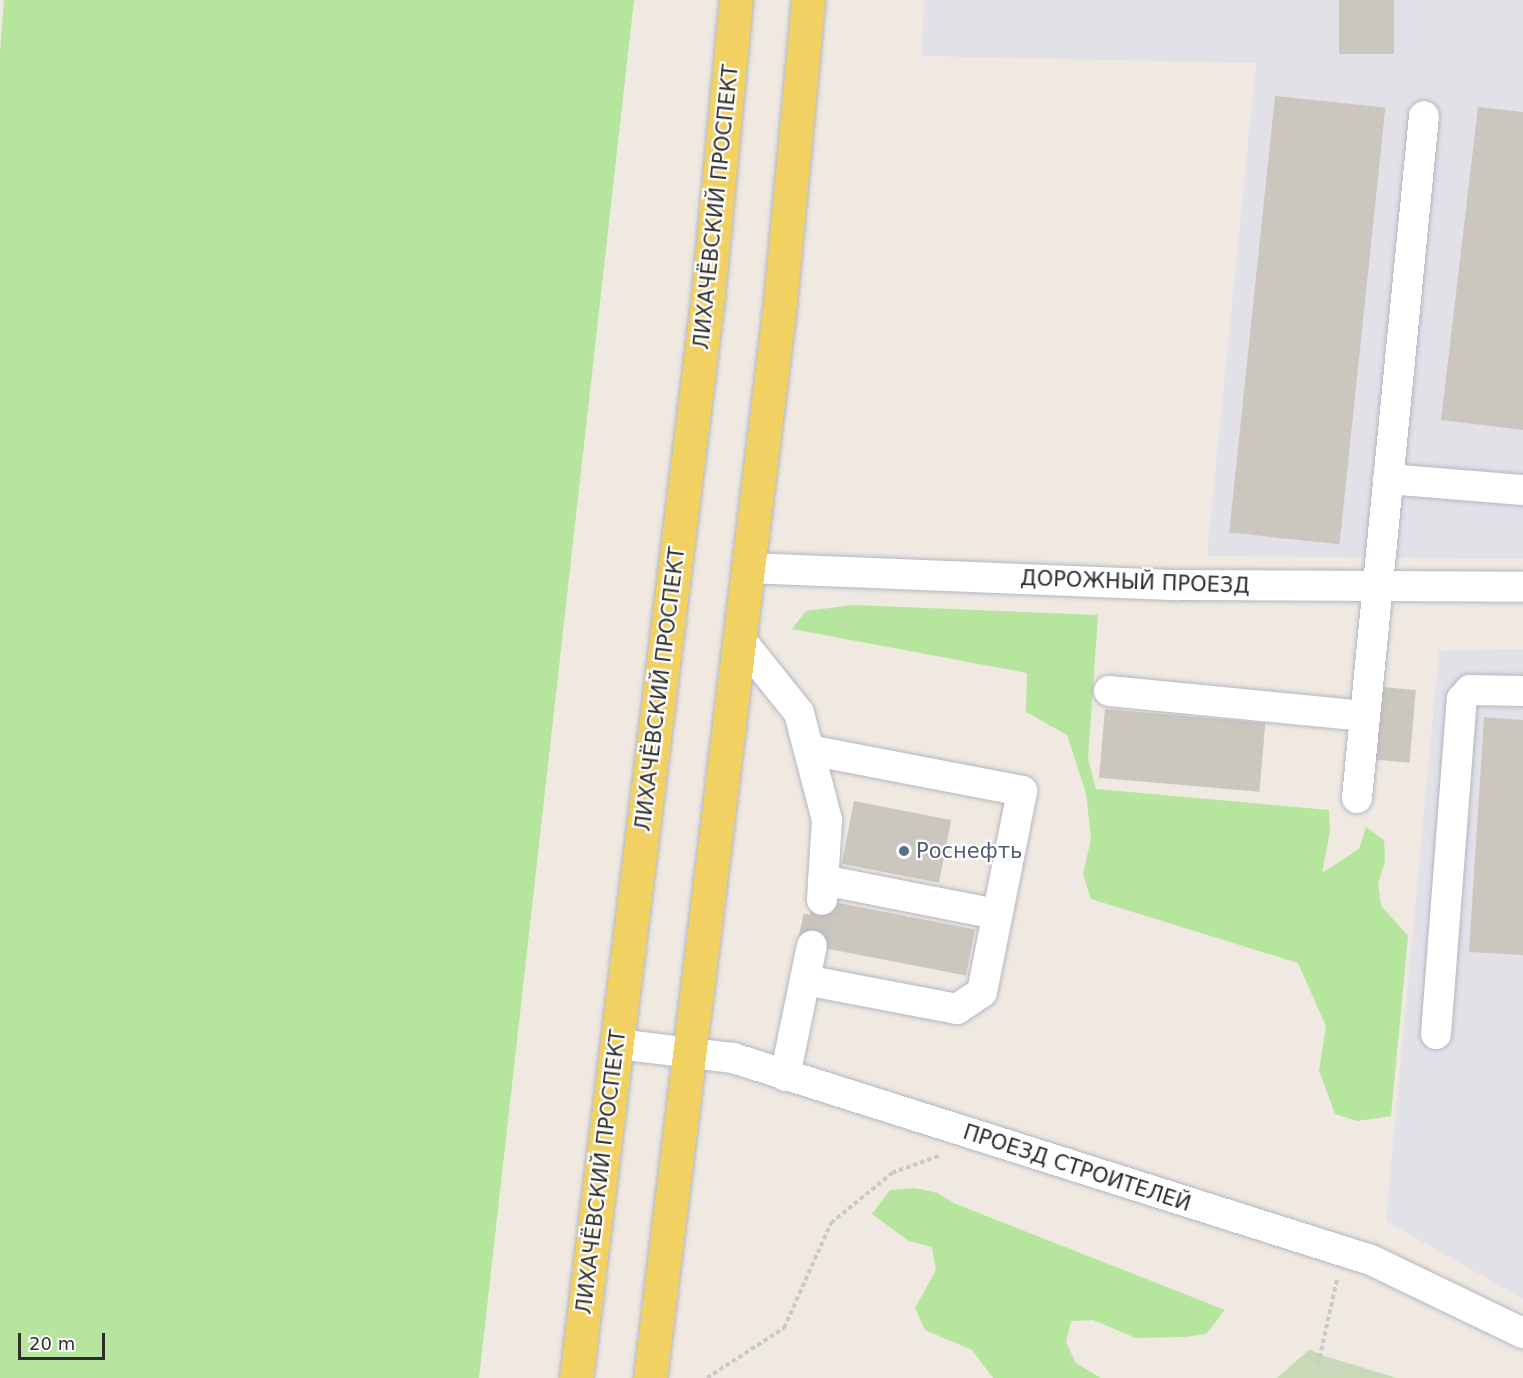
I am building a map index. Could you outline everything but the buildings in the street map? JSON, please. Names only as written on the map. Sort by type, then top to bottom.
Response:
[{"type":"main road","name":"ЛИХАЧЁВСКИЙ ПРОСПЕКТ","points":[[576,1378],[708,295],[736,0]]},
{"type":"main road","points":[[650,1378],[781,291],[808,0]]},
{"type":"street","points":[[1357,798],[1424,116]]},
{"type":"street","points":[[1388,479],[1523,490]]},
{"type":"street","name":"ДОРОЖНЫЙ ПРОЕЗД","points":[[748,568],[1178,585],[1523,587]]},
{"type":"street","points":[[739,638],[799,713],[827,820],[823,890],[998,914]]},
{"type":"street","points":[[1436,1034],[1462,699],[1470,690],[1523,691]]},
{"type":"street","points":[[1109,692],[1365,716]]},
{"type":"street","points":[[805,980],[957,1009],[982,992],[1022,790],[809,750]]},
{"type":"street","points":[[785,1076],[813,946]]},
{"type":"street","name":"ПРОЕЗД СТРОИТЕЛЕЙ","points":[[617,1044],[733,1058],[1371,1260],[1523,1333]]},
{"type":"path","points":[[706,1378],[784,1328],[831,1223],[892,1173],[986,1139]]},
{"type":"path","points":[[1318,1365],[1343,1252]]},
{"type":"shaded area","points":[[924,0],[1523,0],[1523,559],[1207,556],[1256,63],[922,56]]},
{"type":"shaded area","points":[[1523,649],[1523,1299],[1386,1221],[1439,651]]},
{"type":"green space","points":[[4,0],[634,0],[479,1378],[0,1378],[0,51]]},
{"type":"green space","points":[[853,605],[1098,615],[1088,759],[1096,789],[1329,810],[1330,831],[1322,873],[1359,849],[1366,827],[1384,840],[1385,862],[1378,884],[1381,906],[1408,936],[1391,1116],[1357,1121],[1335,1114],[1319,1071],[1326,1026],[1298,963],[1091,899],[1083,874],[1091,839],[1086,793],[1067,735],[1026,712],[1027,673],[792,629],[806,611]]},
{"type":"green space","points":[[915,1188],[937,1193],[956,1204],[1225,1310],[1206,1334],[1185,1337],[1136,1338],[1093,1320],[1071,1321],[1066,1342],[1076,1363],[1101,1378],[993,1378],[972,1350],[925,1330],[915,1308],[936,1270],[932,1247],[909,1241],[872,1214],[890,1190]]},
{"type":"green space","points":[[1310,1349],[1321,1355],[1397,1378],[1277,1378]]},
{"type":"tunnel","points":[[812,946],[822,900]]},
{"type":"place","name":"Роснефть","points":[[904,851]]}]
